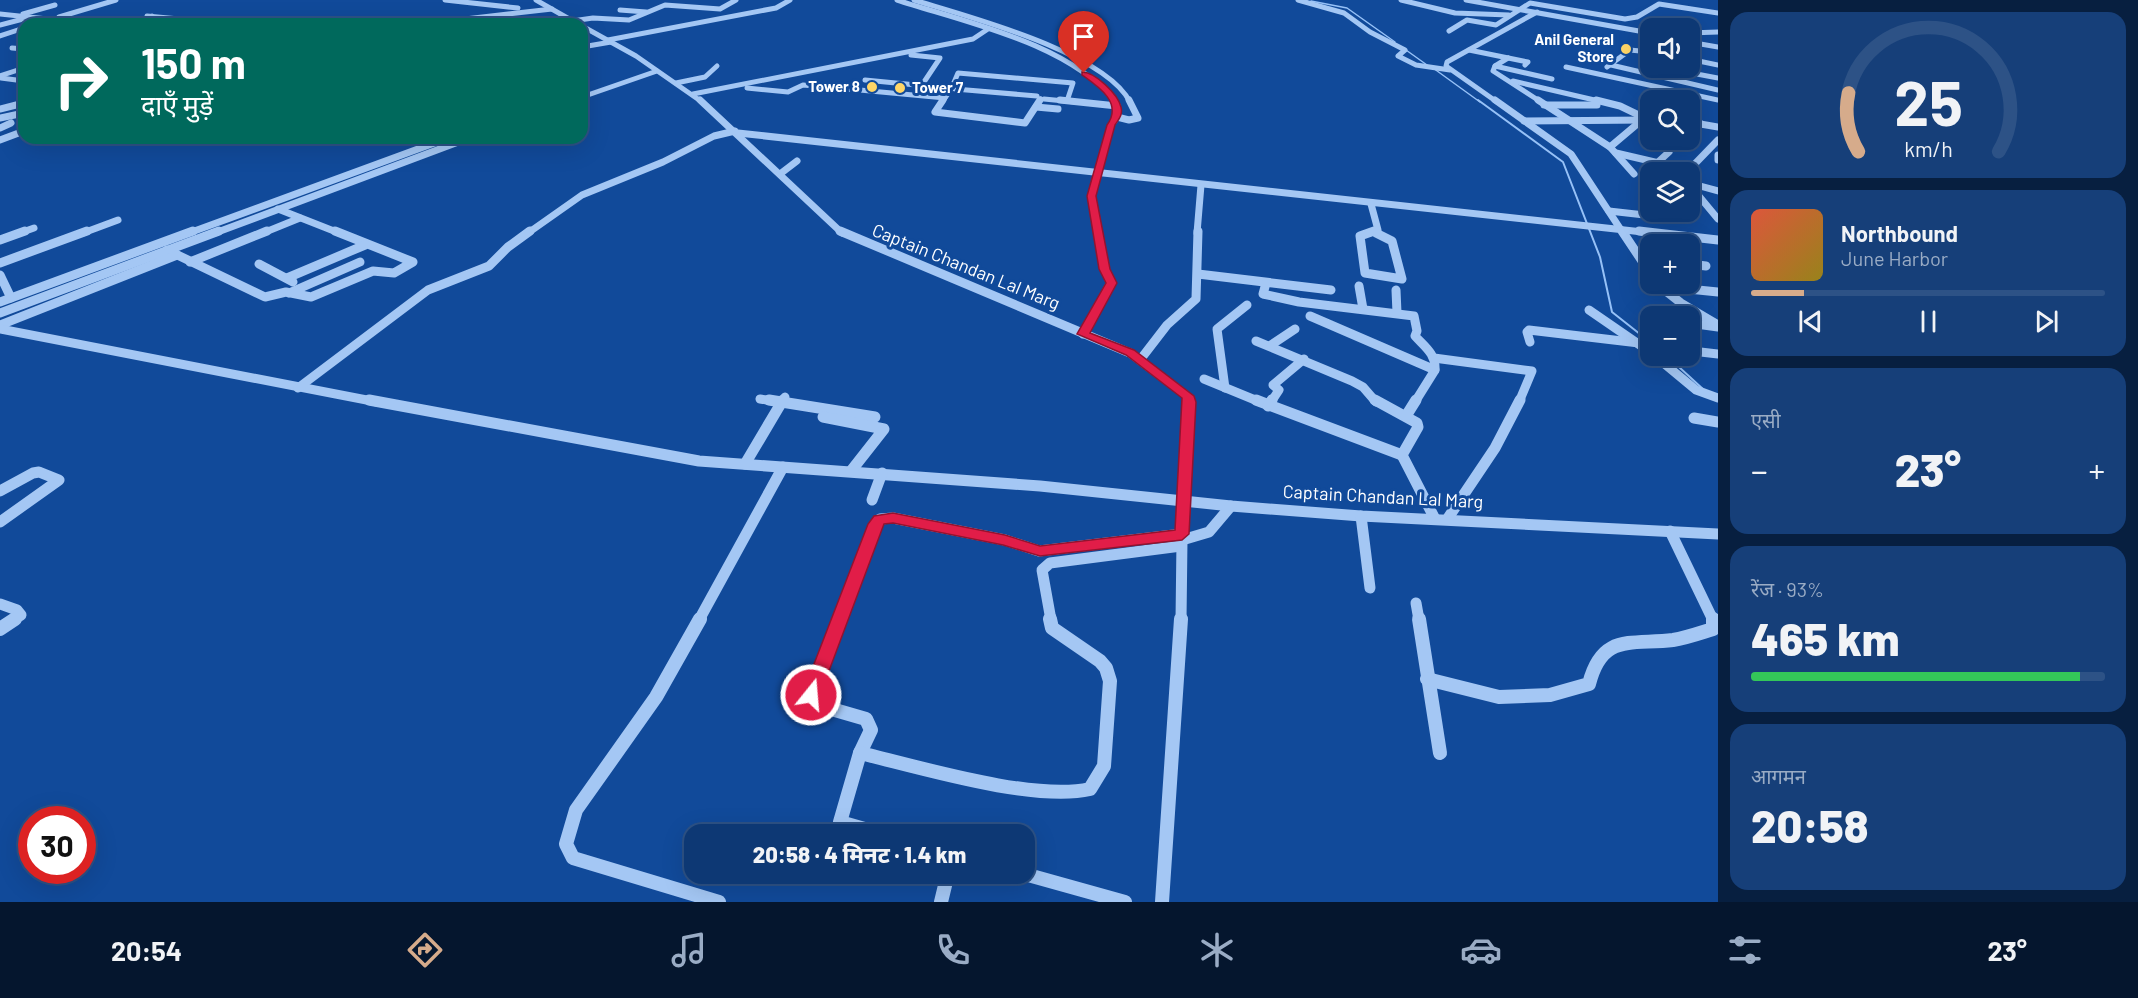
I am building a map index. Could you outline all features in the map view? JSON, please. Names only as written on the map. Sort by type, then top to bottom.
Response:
[{"type":"street","points":[[56,18],[116,0]]},
{"type":"street","points":[[445,0],[527,11]]},
{"type":"street","name":"Captain Chandan Lal Marg","points":[[536,0],[567,18]]},
{"type":"street","points":[[588,18],[629,20],[665,5],[723,9],[736,0]]},
{"type":"street","points":[[588,46],[776,8],[790,0]]},
{"type":"street","points":[[897,0],[1029,44],[1084,73],[1102,86],[1117,105],[1117,117],[1111,125],[1092,196],[1092,210],[1104,269],[1111,283],[1083,334]]},
{"type":"street","points":[[914,0],[1038,40],[1086,64],[1120,88],[1135,105],[1138,117],[1135,120],[1117,117]]},
{"type":"street","points":[[1298,0],[1344,13],[1370,32],[1405,50],[1398,56],[1404,61],[1440,69],[1524,121],[1570,154],[1640,252]]},
{"type":"street","points":[[1401,0],[1430,8],[1479,15],[1505,16],[1532,3],[1570,10],[1622,15],[1651,11],[1659,4],[1718,13]]},
{"type":"street","points":[[1466,0],[1640,30]]},
{"type":"street","points":[[1472,0],[1518,9]]},
{"type":"street","points":[[18,16],[54,7],[77,12]]},
{"type":"street","points":[[462,18],[552,9]]},
{"type":"street","points":[[1449,31],[1467,21],[1496,25],[1518,9]]},
{"type":"street","points":[[620,10],[650,12]]},
{"type":"street","points":[[1440,69],[1443,61],[1532,11]]},
{"type":"street","points":[[1440,69],[1446,66],[1447,62],[1532,11]]},
{"type":"street","points":[[0,14],[41,18]]},
{"type":"street","points":[[145,18],[150,16],[169,18]]},
{"type":"street","points":[[0,25],[18,20]]},
{"type":"street","name":"Captain Chandan Lal Marg","points":[[588,29],[693,94],[844,235],[1121,349],[1140,360],[1187,396],[1190,402],[1184,499],[1231,506],[1361,516],[1718,534]]},
{"type":"street","points":[[693,94],[973,39],[981,36],[988,29]]},
{"type":"street","points":[[1,36],[18,30]]},
{"type":"street","points":[[1700,32],[1718,33]]},
{"type":"street","points":[[1,36],[18,37]]},
{"type":"street","points":[[1700,44],[1718,47]]},
{"type":"street","points":[[12,48],[18,48]]},
{"type":"street","points":[[1469,50],[1528,62],[1526,64]]},
{"type":"street","points":[[1597,74],[1630,50],[1640,51]]},
{"type":"street","points":[[718,90],[744,88],[909,55],[940,58],[922,85]]},
{"type":"street","points":[[1508,58],[1495,66],[1493,71],[1613,150],[1654,162]]},
{"type":"street","points":[[1700,61],[1718,65]]},
{"type":"street","points":[[1611,65],[1718,90]]},
{"type":"street","points":[[676,83],[705,77],[717,66]]},
{"type":"street","points":[[1495,66],[1552,79]]},
{"type":"street","points":[[0,71],[18,67]]},
{"type":"street","points":[[588,88],[654,68]]},
{"type":"street","points":[[588,95],[654,68]]},
{"type":"street","points":[[843,68],[860,78],[1117,105]]},
{"type":"street","points":[[1566,68],[1668,90]]},
{"type":"street","points":[[0,77],[18,69]]},
{"type":"street","points":[[1040,98],[1025,123],[935,112],[958,73],[1072,83],[1067,100]]},
{"type":"street","points":[[1700,75],[1718,78]]},
{"type":"street","points":[[0,77],[18,80]]},
{"type":"street","points":[[12,80],[18,78]]},
{"type":"street","points":[[860,78],[950,89]]},
{"type":"street","points":[[849,89],[860,78]]},
{"type":"street","points":[[1504,79],[1615,104],[1640,116]]},
{"type":"street","points":[[744,88],[788,92],[803,84],[945,98]]},
{"type":"street","points":[[1700,97],[1718,100]]},
{"type":"street","points":[[0,103],[18,98]]},
{"type":"street","points":[[0,109],[18,104]]},
{"type":"street","points":[[1544,105],[1615,104]]},
{"type":"street","points":[[1036,107],[1058,109]]},
{"type":"street","points":[[0,118],[18,114]]},
{"type":"street","points":[[1524,121],[1640,120]]},
{"type":"street","points":[[0,128],[11,123]]},
{"type":"street","points":[[1701,124],[1718,127]]},
{"type":"street","points":[[1613,150],[1640,126]]},
{"type":"street","points":[[298,388],[428,290],[473,275],[489,266],[508,247],[582,195],[663,162],[714,136],[736,132],[1371,204],[1718,240]]},
{"type":"street","points":[[0,140],[18,133]]},
{"type":"street","points":[[1699,162],[1718,140]]},
{"type":"street","points":[[0,302],[432,144]]},
{"type":"street","points":[[0,313],[453,144]]},
{"type":"street","points":[[1613,150],[1634,174]]},
{"type":"street","points":[[1658,162],[1669,152]]},
{"type":"street","points":[[780,174],[797,160]]},
{"type":"street","points":[[1700,178],[1718,184]]},
{"type":"street","points":[[1140,360],[1167,325],[1195,301],[1198,274],[1196,253],[1202,184]]},
{"type":"street","points":[[1700,186],[1718,190]]},
{"type":"street","points":[[1700,197],[1718,219]]},
{"type":"street","points":[[1704,202],[1718,205]]},
{"type":"street","points":[[1371,204],[1378,226],[1376,232]]},
{"type":"street","points":[[278,209],[413,262],[394,273],[377,270],[343,254]]},
{"type":"street","points":[[1609,211],[1640,214]]},
{"type":"street","points":[[190,262],[300,218]]},
{"type":"street","points":[[0,263],[118,220]]},
{"type":"street","points":[[0,240],[34,228]]},
{"type":"street","points":[[1376,232],[1392,241],[1402,279],[1365,273],[1360,236],[1376,232]]},
{"type":"street","points":[[287,278],[365,245]]},
{"type":"street","points":[[167,250],[262,297],[289,293],[360,262]]},
{"type":"street","points":[[0,327],[177,255]]},
{"type":"street","points":[[259,264],[301,287]]},
{"type":"street","points":[[289,293],[311,297],[377,270]]},
{"type":"street","points":[[1198,274],[1331,290]]},
{"type":"street","points":[[0,275],[10,298]]},
{"type":"street","points":[[1266,283],[1263,294],[1304,302],[1414,316],[1417,331],[1415,336],[1434,358],[1436,370],[1406,416]]},
{"type":"street","points":[[1300,286],[1304,302]]},
{"type":"street","points":[[1359,286],[1363,309]]},
{"type":"street","points":[[1396,290],[1397,313]]},
{"type":"street","points":[[1700,290],[1718,292]]},
{"type":"street","points":[[1670,294],[1718,326]]},
{"type":"street","points":[[1225,388],[1218,352],[1217,329],[1247,305]]},
{"type":"street","points":[[1589,310],[1640,344]]},
{"type":"street","points":[[1310,316],[1354,331],[1393,352],[1436,370]]},
{"type":"street","points":[[1700,324],[1718,326]]},
{"type":"street","points":[[0,327],[298,388],[699,461],[882,473],[1184,499],[1181,646],[1162,902]]},
{"type":"street","points":[[1271,345],[1295,329]]},
{"type":"street","points":[[1530,342],[1527,332],[1529,330],[1640,344]]},
{"type":"street","points":[[1256,341],[1271,345],[1352,381],[1363,387],[1377,403],[1417,423],[1418,427],[1402,455]]},
{"type":"street","points":[[1700,352],[1718,354]]},
{"type":"street","points":[[1204,379],[1268,406],[1351,434],[1402,455],[1442,519],[1482,472],[1521,399],[1532,372],[1434,358]]},
{"type":"street","points":[[1268,406],[1279,390],[1274,385],[1304,359]]},
{"type":"street","points":[[1669,366],[1712,397]]},
{"type":"street","points":[[760,399],[783,399],[875,417]]},
{"type":"street","points":[[746,464],[783,399]]},
{"type":"street","points":[[823,417],[884,429],[851,471]]},
{"type":"street","points":[[1694,418],[1718,422]]},
{"type":"street","points":[[718,902],[573,858],[566,844],[568,830],[576,810],[656,697],[747,536],[783,467]]},
{"type":"street","points":[[0,491],[33,473],[39,472],[59,480],[0,522]]},
{"type":"street","points":[[872,500],[882,473]]},
{"type":"street","points":[[860,753],[1039,791],[1071,793],[1089,790],[1099,778],[1104,766],[1110,681],[1106,668],[1100,661],[1052,628],[1042,570],[1050,563],[1182,540],[1209,532],[1231,506]]},
{"type":"street","points":[[1361,516],[1370,588]]},
{"type":"street","points":[[847,824],[840,822],[860,753],[871,730],[870,724],[866,719],[824,705],[814,700],[811,695],[875,524],[880,519],[893,518],[1005,540],[1040,551],[1182,540]]},
{"type":"street","points":[[1427,679],[1499,697],[1550,695],[1589,684],[1592,663],[1608,648],[1627,642],[1672,640],[1713,629],[1713,618],[1670,531]]},
{"type":"street","points":[[1416,603],[1440,753]]},
{"type":"street","points":[[0,604],[17,610],[21,615],[0,629]]},
{"type":"street","points":[[1035,877],[1125,902]]},
{"type":"street","points":[[941,902],[945,884]]},
{"type":"waterway","points":[[1311,1],[1347,8],[1395,42]]},
{"type":"waterway","points":[[1406,50],[1427,65]]},
{"type":"waterway","points":[[1433,68],[1480,102]]},
{"type":"waterway","points":[[1478,100],[1563,162],[1600,257],[1612,312],[1640,334]]},
{"type":"waterway","points":[[1678,366],[1704,390]]},
{"type":"place","name":"Anil General Store","points":[[1626,49]]},
{"type":"place","name":"Tower 8","points":[[872,87]]},
{"type":"place","name":"Tower 7","points":[[900,88]]},
{"type":"route","points":[[811,695],[875,524],[880,519],[893,518],[1005,540],[1040,551],[1182,534],[1190,402],[1187,396],[1130,352],[1083,334],[1111,283],[1104,269],[1092,210],[1092,196],[1111,125],[1117,117],[1117,106],[1112,97],[1094,79],[1084,73]]}]
